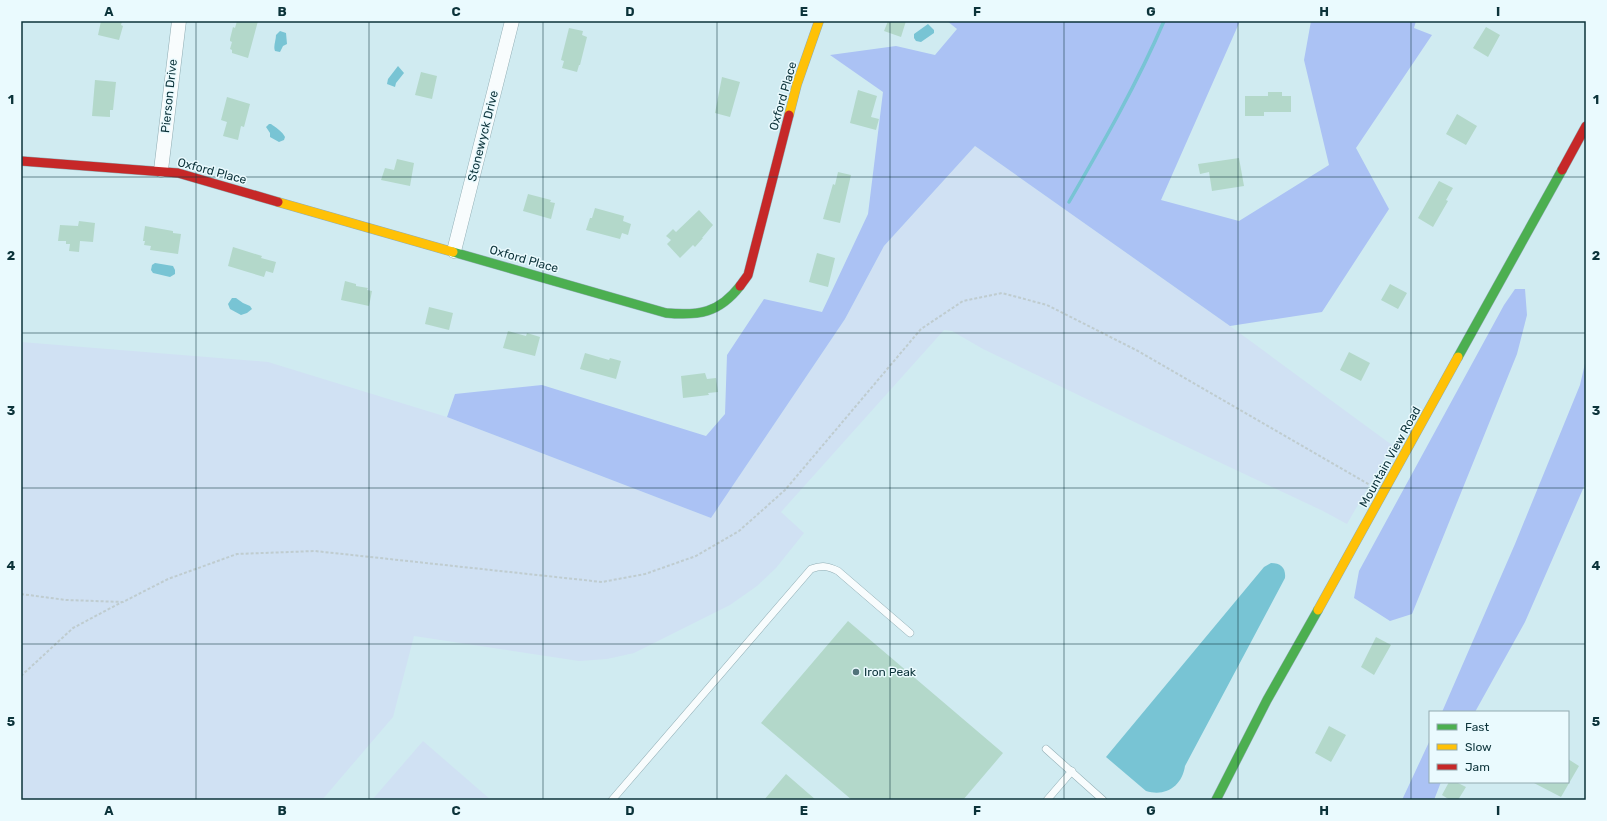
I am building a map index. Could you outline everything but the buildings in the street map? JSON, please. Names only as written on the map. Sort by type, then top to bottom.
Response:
[{"type":"street","name":"Pierson Drive","points":[[161,170],[179,21]]},
{"type":"street","name":"Stonewyck Drive","points":[[454,251],[512,21]]},
{"type":"street","name":"Oxford Place","points":[[21,162],[161,170],[193,176],[666,313],[685,316],[700,314],[715,309],[728,301],[739,290],[748,275],[797,84],[819,21]]},
{"type":"street","name":"Mountain View Road","points":[[1216,800],[1267,700],[1384,492],[1586,126]]},
{"type":"lane","points":[[612,800],[812,569],[819,566],[828,566],[838,572],[910,633]]},
{"type":"lane","points":[[1046,749],[1103,800]]},
{"type":"lane","points":[[1047,800],[1072,771]]},
{"type":"path","points":[[21,676],[73,628],[168,579],[237,554],[315,551],[602,582],[645,574],[696,556],[740,531],[785,490],[921,329],[962,301],[1002,293],[1047,305],[1138,351],[1384,492]]},
{"type":"path","points":[[21,594],[66,600],[123,602]]},
{"type":"shaded area","points":[[947,21],[1240,21],[1161,200],[1239,221],[1329,165],[1304,60],[1311,21],[1416,21],[1414,28],[1432,35],[1356,148],[1389,209],[1322,312],[1230,326],[975,146],[884,246],[845,319],[711,518],[447,417],[455,394],[542,385],[706,436],[725,414],[727,355],[764,299],[822,312],[868,214],[883,92],[830,55],[896,46],[935,55],[957,29]]},
{"type":"shaded area","points":[[928,24],[934,30],[934,33],[921,42],[916,41],[914,34]]},
{"type":"shaded area","points":[[280,31],[286,33],[287,44],[283,46],[280,52],[275,51],[274,48],[276,35]]},
{"type":"shaded area","points":[[398,66],[404,73],[396,83],[395,87],[387,84],[388,79]]},
{"type":"shaded area","points":[[269,124],[283,133],[285,137],[284,140],[279,142],[270,137],[270,133],[266,127]]},
{"type":"shaded area","points":[[975,146],[1230,326],[1392,445],[1347,524],[1323,511],[983,349],[952,331],[944,330],[781,512],[804,533],[776,568],[757,586],[730,605],[634,653],[607,659],[579,661],[414,636],[393,717],[322,800],[21,800],[21,342],[268,362],[447,417],[711,518],[845,319],[884,246]]},
{"type":"shaded area","points":[[155,263],[173,266],[175,274],[170,277],[153,273],[151,270],[152,265]]},
{"type":"shaded area","points":[[1515,289],[1525,289],[1527,315],[1517,354],[1412,614],[1390,621],[1354,598],[1359,571],[1504,305]]},
{"type":"shaded area","points":[[232,298],[236,298],[250,306],[252,309],[241,315],[230,309],[228,304]]},
{"type":"shaded area","points":[[1586,359],[1586,482],[1525,622],[1476,711],[1442,711],[1515,544],[1580,385]]},
{"type":"shaded area","points":[[1271,563],[1278,564],[1284,569],[1285,578],[1185,766],[1180,779],[1177,784],[1166,791],[1146,791],[1106,757],[1264,567]]},
{"type":"shaded area","points":[[423,741],[491,800],[372,800]]},
{"type":"shaded area","points":[[1429,742],[1429,783],[1441,783],[1434,800],[1402,800]]},
{"type":"waterway","points":[[1069,202],[1131,90],[1164,21]]},
{"type":"traffic: fast","points":[[1458,357],[1562,170]]},
{"type":"traffic: fast","points":[[453,252],[666,313],[689,314],[708,311],[724,302],[740,286]]},
{"type":"traffic: fast","points":[[1216,800],[1267,700],[1318,610]]},
{"type":"traffic: slow","points":[[789,115],[797,84],[819,21]]},
{"type":"traffic: slow","points":[[278,202],[453,252]]},
{"type":"traffic: slow","points":[[1318,610],[1458,357]]},
{"type":"traffic: jam","points":[[740,286],[748,275],[789,115]]},
{"type":"traffic: jam","points":[[1562,170],[1586,126]]},
{"type":"traffic: jam","points":[[21,161],[178,173],[278,202]]},
{"type":"place","name":"Iron Peak","points":[[856,672]]}]
